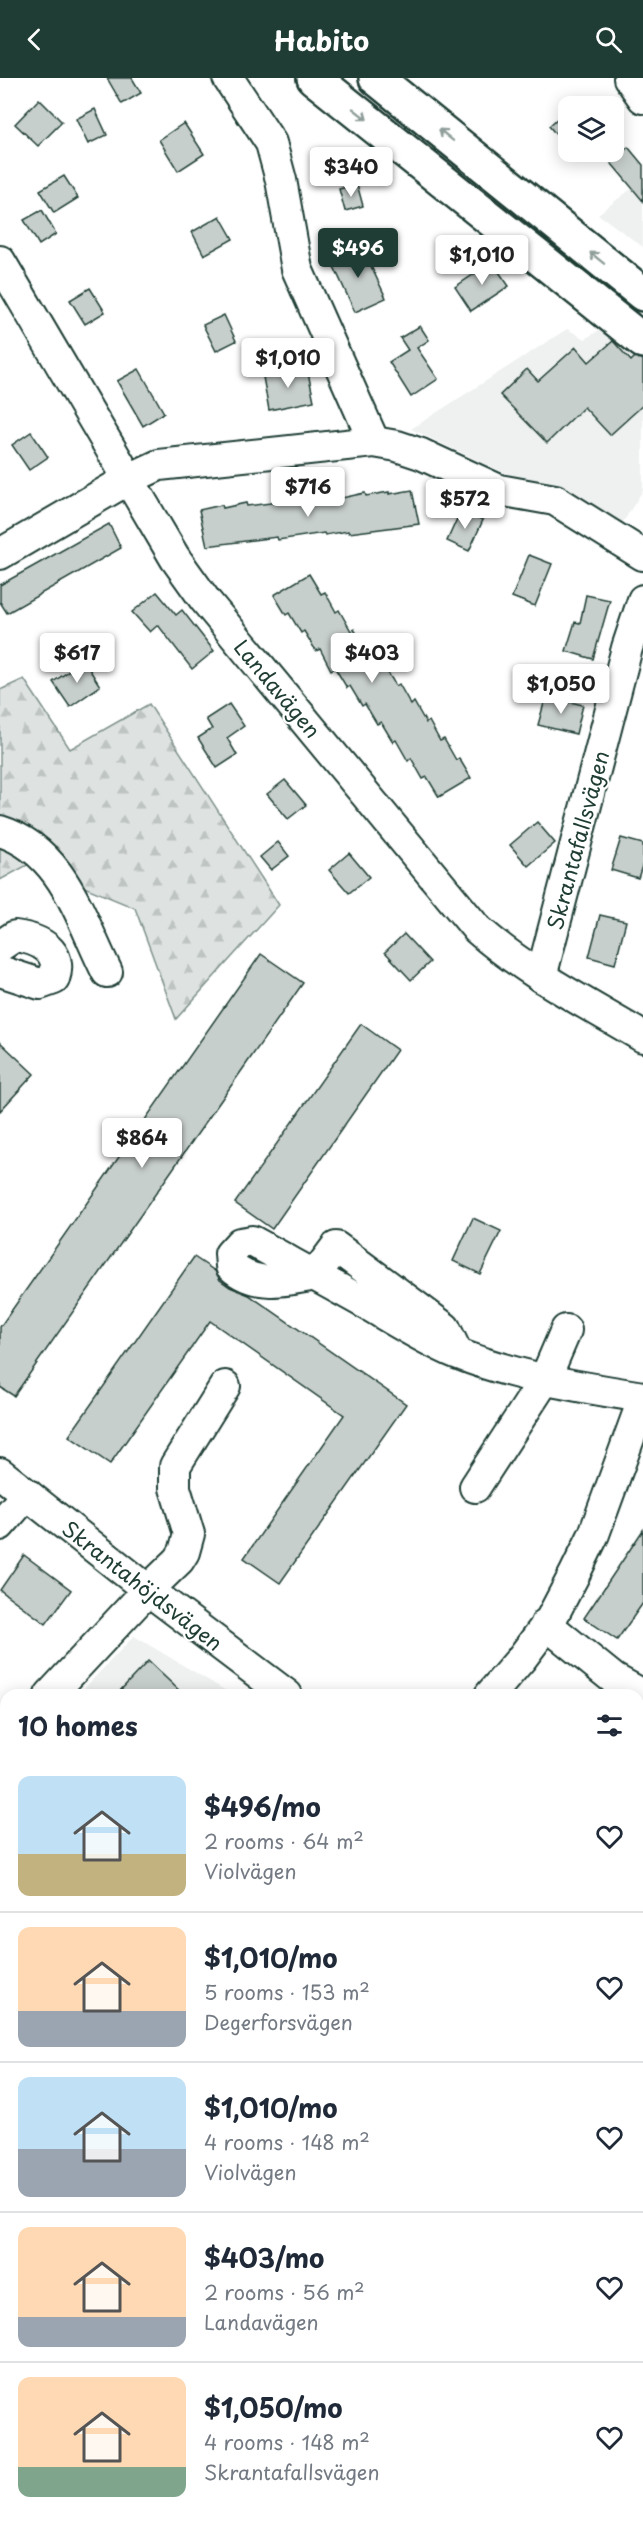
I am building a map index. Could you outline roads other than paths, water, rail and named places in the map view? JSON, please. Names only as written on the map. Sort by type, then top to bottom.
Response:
[{"type":"main road","points":[[314,78],[643,341]]},
{"type":"main road","points":[[376,78],[643,294]]},
{"type":"street","points":[[228,78],[272,143],[297,269],[374,442]]},
{"type":"street","points":[[629,78],[643,98]]},
{"type":"street","name":"Landavägen","points":[[0,261],[163,541],[205,600],[477,929],[503,951],[541,977],[643,1037]]},
{"type":"street","points":[[0,554],[127,480],[159,465],[374,442],[397,446],[421,454],[500,490],[555,500],[643,555]]},
{"type":"street","name":"Skrantafallsvägen","points":[[541,977],[627,648],[643,600]]},
{"type":"street","points":[[0,831],[32,848],[48,860],[70,893],[107,972]]},
{"type":"street","points":[[0,946],[15,936],[31,938],[54,954],[58,966],[54,979],[40,984],[0,971]]},
{"type":"street","points":[[315,1275],[426,1339],[458,1353],[503,1369],[643,1398],[638,1430],[594,1534],[546,1624],[495,1689]]},
{"type":"street","points":[[475,1487],[545,1379],[566,1330]]},
{"type":"street","points":[[56,1689],[179,1560],[188,1543],[187,1524],[175,1488],[175,1466],[225,1386]]},
{"type":"street","name":"Skrantahöjdsvägen","points":[[0,1473],[148,1590],[279,1689]]},
{"type":"street","points":[[0,1525],[27,1494]]},
{"type":"street","points":[[546,1624],[614,1679],[632,1689]]}]
